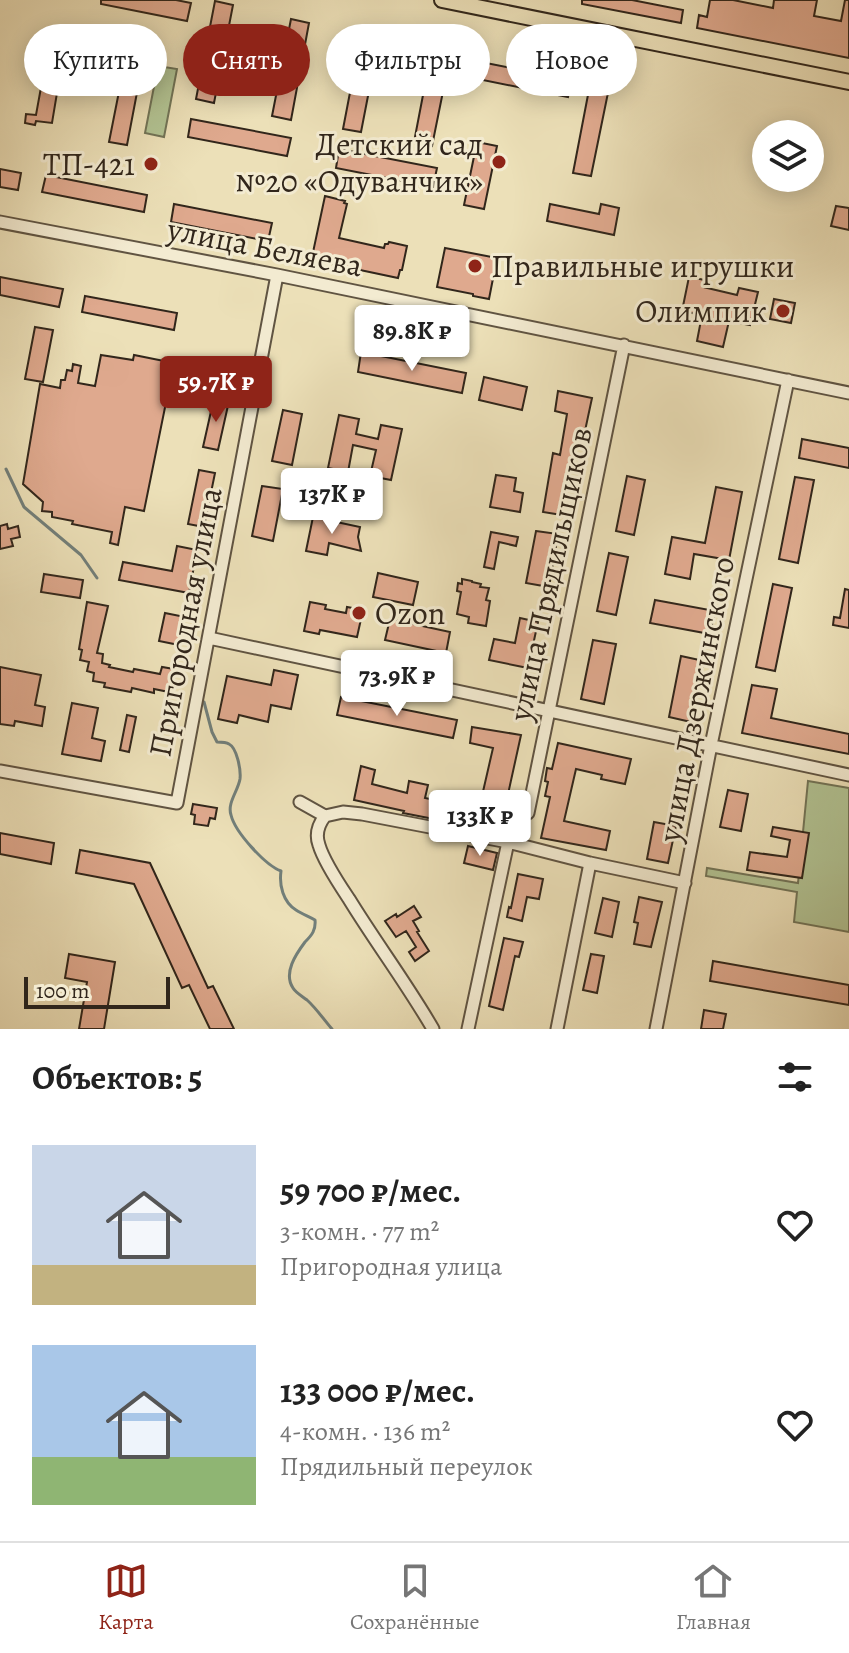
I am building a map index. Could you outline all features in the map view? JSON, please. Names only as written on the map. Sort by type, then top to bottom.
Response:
[{"type":"main road","points":[[442,0],[849,82]]},
{"type":"street","name":"улица Беляева","points":[[0,222],[277,275],[849,393]]},
{"type":"street","name":"Пригородная улица","points":[[0,771],[177,803],[277,275]]},
{"type":"street","name":"улица Прядильщиков","points":[[528,813],[624,345]]},
{"type":"street","name":"улица Дзержинского","points":[[656,1029],[711,745],[788,380]]},
{"type":"street","points":[[209,638],[849,775]]},
{"type":"street","points":[[300,802],[325,816]]},
{"type":"street","points":[[433,1029],[341,888],[319,846],[317,830],[325,816],[352,813],[508,842],[685,883]]},
{"type":"street","points":[[468,1029],[508,842]]},
{"type":"street","points":[[557,1029],[590,863]]},
{"type":"green space","points":[[167,67],[177,69],[164,137],[145,133],[152,96],[167,96]]},
{"type":"green space","points":[[808,781],[849,788],[849,932],[794,922],[797,892],[706,876],[707,868],[798,883]]},
{"type":"building","points":[[101,0],[176,0],[191,3],[187,21],[101,4]]},
{"type":"building","points":[[582,0],[632,0],[683,10],[681,23],[582,4]]},
{"type":"building","points":[[710,0],[733,0],[773,8],[774,0],[817,0],[814,16],[841,21],[845,0],[849,0],[849,58],[697,28],[699,15],[707,17]]},
{"type":"building","points":[[215,1],[233,5],[229,24],[211,24]]},
{"type":"building","points":[[291,19],[309,23],[309,24],[290,24]]},
{"type":"building","points":[[490,64],[506,67],[506,85],[490,81]]},
{"type":"building","points":[[39,96],[56,96],[52,123],[25,123],[26,114],[36,115]]},
{"type":"building","points":[[118,96],[136,96],[127,145],[109,142]]},
{"type":"building","points":[[197,96],[215,96],[214,103],[196,99]]},
{"type":"building","points":[[276,96],[295,96],[291,120],[272,116]]},
{"type":"building","points":[[349,96],[368,96],[361,132],[343,129]]},
{"type":"building","points":[[423,96],[442,96],[432,146],[414,142]]},
{"type":"building","points":[[588,96],[607,96],[591,176],[573,173]]},
{"type":"building","points":[[191,119],[291,138],[287,156],[188,137]]},
{"type":"building","points":[[477,142],[497,146],[484,209],[464,205]]},
{"type":"building","points":[[339,149],[437,168],[433,187],[336,168]]},
{"type":"building","points":[[0,169],[21,173],[18,190],[0,187]]},
{"type":"building","points":[[46,175],[147,195],[144,212],[42,192]]},
{"type":"building","points":[[325,196],[347,204],[339,238],[384,248],[389,242],[407,246],[398,278],[322,262],[312,257]]},
{"type":"building","points":[[174,204],[272,223],[268,241],[171,222]]},
{"type":"building","points":[[550,204],[599,214],[601,204],[619,208],[614,235],[547,221]]},
{"type":"building","points":[[836,206],[849,208],[849,230],[831,226]]},
{"type":"building","points":[[445,248],[497,258],[489,299],[437,287]]},
{"type":"building","points":[[0,277],[63,289],[59,307],[0,295]]},
{"type":"building","points":[[689,277],[705,280],[703,287],[737,295],[739,288],[758,292],[750,325],[729,321],[723,347],[697,341],[702,315],[682,311]]},
{"type":"building","points":[[85,296],[177,313],[174,330],[82,312]]},
{"type":"building","name":"Олимпик","points":[[774,299],[795,303],[791,323],[770,319]]},
{"type":"building","points":[[35,327],[53,330],[43,382],[25,379]]},
{"type":"building","points":[[361,352],[466,373],[462,393],[358,372]]},
{"type":"building","points":[[101,355],[133,360],[134,355],[174,363],[144,511],[125,507],[118,545],[110,543],[112,532],[72,524],[73,521],[52,517],[52,512],[42,511],[43,502],[23,484],[40,384],[60,388],[61,380],[65,380],[67,370],[72,371],[73,364],[81,366],[78,383],[95,386]]},
{"type":"building","points":[[484,377],[527,387],[522,410],[479,400]]},
{"type":"building","points":[[558,391],[592,398],[582,445],[574,444],[562,515],[543,512],[553,453],[560,455],[567,414],[555,411]]},
{"type":"building","points":[[214,398],[229,401],[218,450],[203,447]]},
{"type":"building","points":[[283,410],[302,414],[292,465],[272,461]]},
{"type":"building","points":[[339,415],[359,419],[356,434],[378,439],[381,425],[402,429],[391,480],[370,476],[376,450],[353,445],[348,472],[328,468]]},
{"type":"building","points":[[802,439],[849,448],[849,468],[799,458]]},
{"type":"building","points":[[199,470],[215,473],[204,527],[188,524]]},
{"type":"building","points":[[496,475],[516,478],[514,491],[523,493],[520,512],[490,507]]},
{"type":"building","points":[[627,476],[645,480],[634,535],[616,531]]},
{"type":"building","points":[[795,477],[814,480],[798,563],[779,559]]},
{"type":"building","points":[[262,486],[283,489],[273,541],[252,536]]},
{"type":"building","points":[[716,487],[742,492],[729,560],[694,554],[690,579],[665,574],[672,537],[705,543]]},
{"type":"building","points":[[313,517],[360,527],[358,537],[361,551],[329,543],[327,555],[306,551]]},
{"type":"building","points":[[7,524],[8,529],[18,526],[20,537],[11,539],[13,546],[0,549],[0,526]]},
{"type":"building","points":[[536,531],[558,534],[549,587],[526,583]]},
{"type":"building","points":[[491,532],[518,537],[516,546],[499,542],[494,569],[484,567]]},
{"type":"building","points":[[177,546],[197,550],[189,593],[119,580],[123,562],[172,571]]},
{"type":"building","points":[[609,553],[628,557],[616,615],[597,611]]},
{"type":"building","points":[[378,573],[418,582],[413,605],[373,597]]},
{"type":"building","points":[[44,574],[83,580],[80,598],[41,592]]},
{"type":"building","points":[[462,579],[489,588],[486,626],[468,623],[469,617],[457,614],[461,592],[457,591],[458,583],[462,584]]},
{"type":"building","points":[[773,584],[792,588],[775,671],[756,667]]},
{"type":"building","points":[[845,589],[849,590],[849,628],[833,625],[834,617],[840,618]]},
{"type":"building","points":[[655,600],[715,611],[710,634],[650,623]]},
{"type":"building","points":[[87,602],[108,606],[97,653],[103,654],[102,663],[133,672],[134,669],[160,674],[162,667],[174,669],[169,692],[154,689],[154,693],[132,688],[131,692],[104,687],[105,683],[93,681],[94,673],[87,671],[89,662],[80,660],[82,650],[79,649]]},
{"type":"building","points":[[310,602],[346,613],[347,607],[363,610],[357,637],[320,630],[319,634],[304,631]]},
{"type":"building","points":[[165,613],[185,617],[179,645],[159,641]]},
{"type":"building","points":[[520,618],[538,622],[528,668],[489,660],[494,639],[515,643]]},
{"type":"building","points":[[390,619],[450,632],[446,653],[385,640]]},
{"type":"building","points":[[593,640],[616,644],[604,704],[581,699]]},
{"type":"building","points":[[681,656],[704,661],[691,722],[669,717]]},
{"type":"building","points":[[0,667],[41,675],[35,705],[45,707],[42,726],[15,721],[14,726],[0,724]]},
{"type":"building","points":[[274,670],[298,675],[291,709],[271,705],[268,722],[239,715],[237,723],[218,719],[227,676],[271,685]]},
{"type":"building","points":[[752,685],[777,689],[771,718],[849,734],[849,754],[742,733]]},
{"type":"building","points":[[341,697],[457,720],[453,738],[337,715]]},
{"type":"building","points":[[72,703],[98,708],[92,738],[105,741],[101,761],[62,754]]},
{"type":"building","points":[[127,715],[136,717],[129,752],[120,750]]},
{"type":"building","points":[[472,727],[521,735],[501,826],[485,829],[354,800],[361,766],[375,770],[372,784],[407,793],[409,781],[428,785],[425,798],[479,809],[493,748],[470,743]]},
{"type":"building","points":[[558,743],[631,759],[625,784],[576,769],[564,821],[610,831],[606,850],[541,838],[550,797],[545,796],[547,768],[552,769]]},
{"type":"building","points":[[728,790],[748,794],[741,831],[720,827]]},
{"type":"building","points":[[193,804],[217,808],[215,819],[210,818],[208,826],[194,824],[195,815],[191,814]]},
{"type":"building","points":[[654,822],[676,826],[668,863],[647,859]]},
{"type":"building","points":[[773,827],[809,833],[802,878],[747,870],[750,852],[787,857],[790,840],[771,836]]},
{"type":"building","points":[[0,833],[54,843],[51,864],[0,854]]},
{"type":"building","points":[[468,846],[497,853],[493,870],[464,863]]},
{"type":"building","points":[[80,850],[150,863],[208,988],[213,986],[234,1029],[210,1029],[189,985],[182,988],[134,884],[76,873]]},
{"type":"building","points":[[518,874],[543,879],[539,899],[527,897],[522,921],[507,917]]},
{"type":"building","points":[[639,897],[662,902],[651,947],[634,944]]},
{"type":"building","points":[[603,898],[619,902],[612,937],[595,933]]},
{"type":"building","points":[[414,906],[421,917],[413,921],[429,951],[415,961],[409,952],[416,947],[406,931],[396,937],[385,921]]},
{"type":"building","points":[[504,938],[523,942],[519,957],[515,956],[503,1010],[489,1006]]},
{"type":"building","points":[[69,954],[115,962],[104,1029],[79,1029],[87,982],[65,978]]},
{"type":"building","points":[[591,954],[604,956],[597,993],[583,990]]},
{"type":"building","points":[[713,961],[849,985],[849,1005],[710,981]]},
{"type":"building","points":[[704,1010],[726,1014],[723,1029],[701,1029]]},
{"type":"waterway","points":[[6,469],[24,507],[81,555],[97,578]]},
{"type":"waterway","points":[[204,702],[217,742],[232,746],[238,760],[240,779],[230,806],[234,822],[259,855],[281,871],[281,887],[288,902],[315,920],[313,932],[298,952],[289,976],[294,990],[311,1003],[332,1029]]},
{"type":"place","name":"Детский сад №20 «Одуванчик»","points":[[499,162]]},
{"type":"place","name":"ТП-421","points":[[151,164]]},
{"type":"place","name":"Правильные игрушки","points":[[475,266]]},
{"type":"place","name":"Олимпик","points":[[783,311]]},
{"type":"place","name":"Ozon","points":[[359,613]]}]
